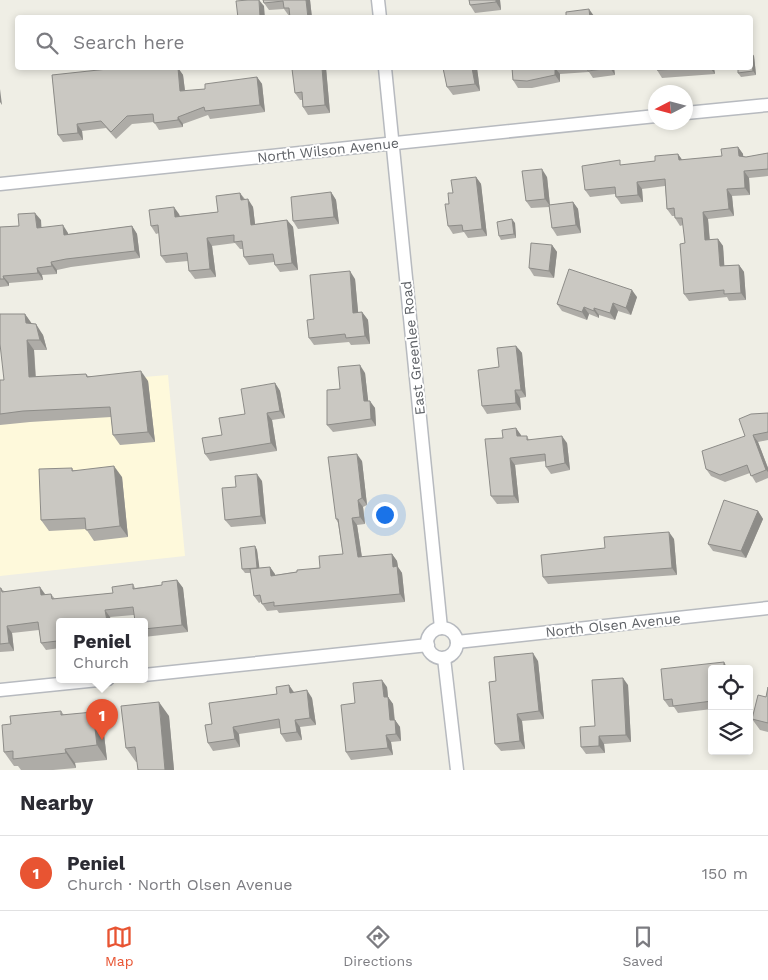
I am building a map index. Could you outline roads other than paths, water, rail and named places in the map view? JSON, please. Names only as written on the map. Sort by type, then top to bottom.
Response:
[{"type":"street","points":[[378,0],[380,15]]},
{"type":"street","name":"East Greenlee Road","points":[[385,70],[441,628]]},
{"type":"street","points":[[693,112],[768,104]]},
{"type":"street","name":"North Wilson Avenue","points":[[0,184],[648,117]]},
{"type":"street","name":"North Olsen Avenue","points":[[457,642],[768,608]]},
{"type":"street","points":[[441,628],[450,630],[457,642],[452,654],[444,658],[432,653],[428,645],[430,636],[441,628]]},
{"type":"street","points":[[148,675],[428,645]]},
{"type":"street","points":[[444,658],[457,770]]},
{"type":"street","points":[[0,690],[69,683]]},
{"type":"place","name":"Peniel","points":[[102,740]]}]
